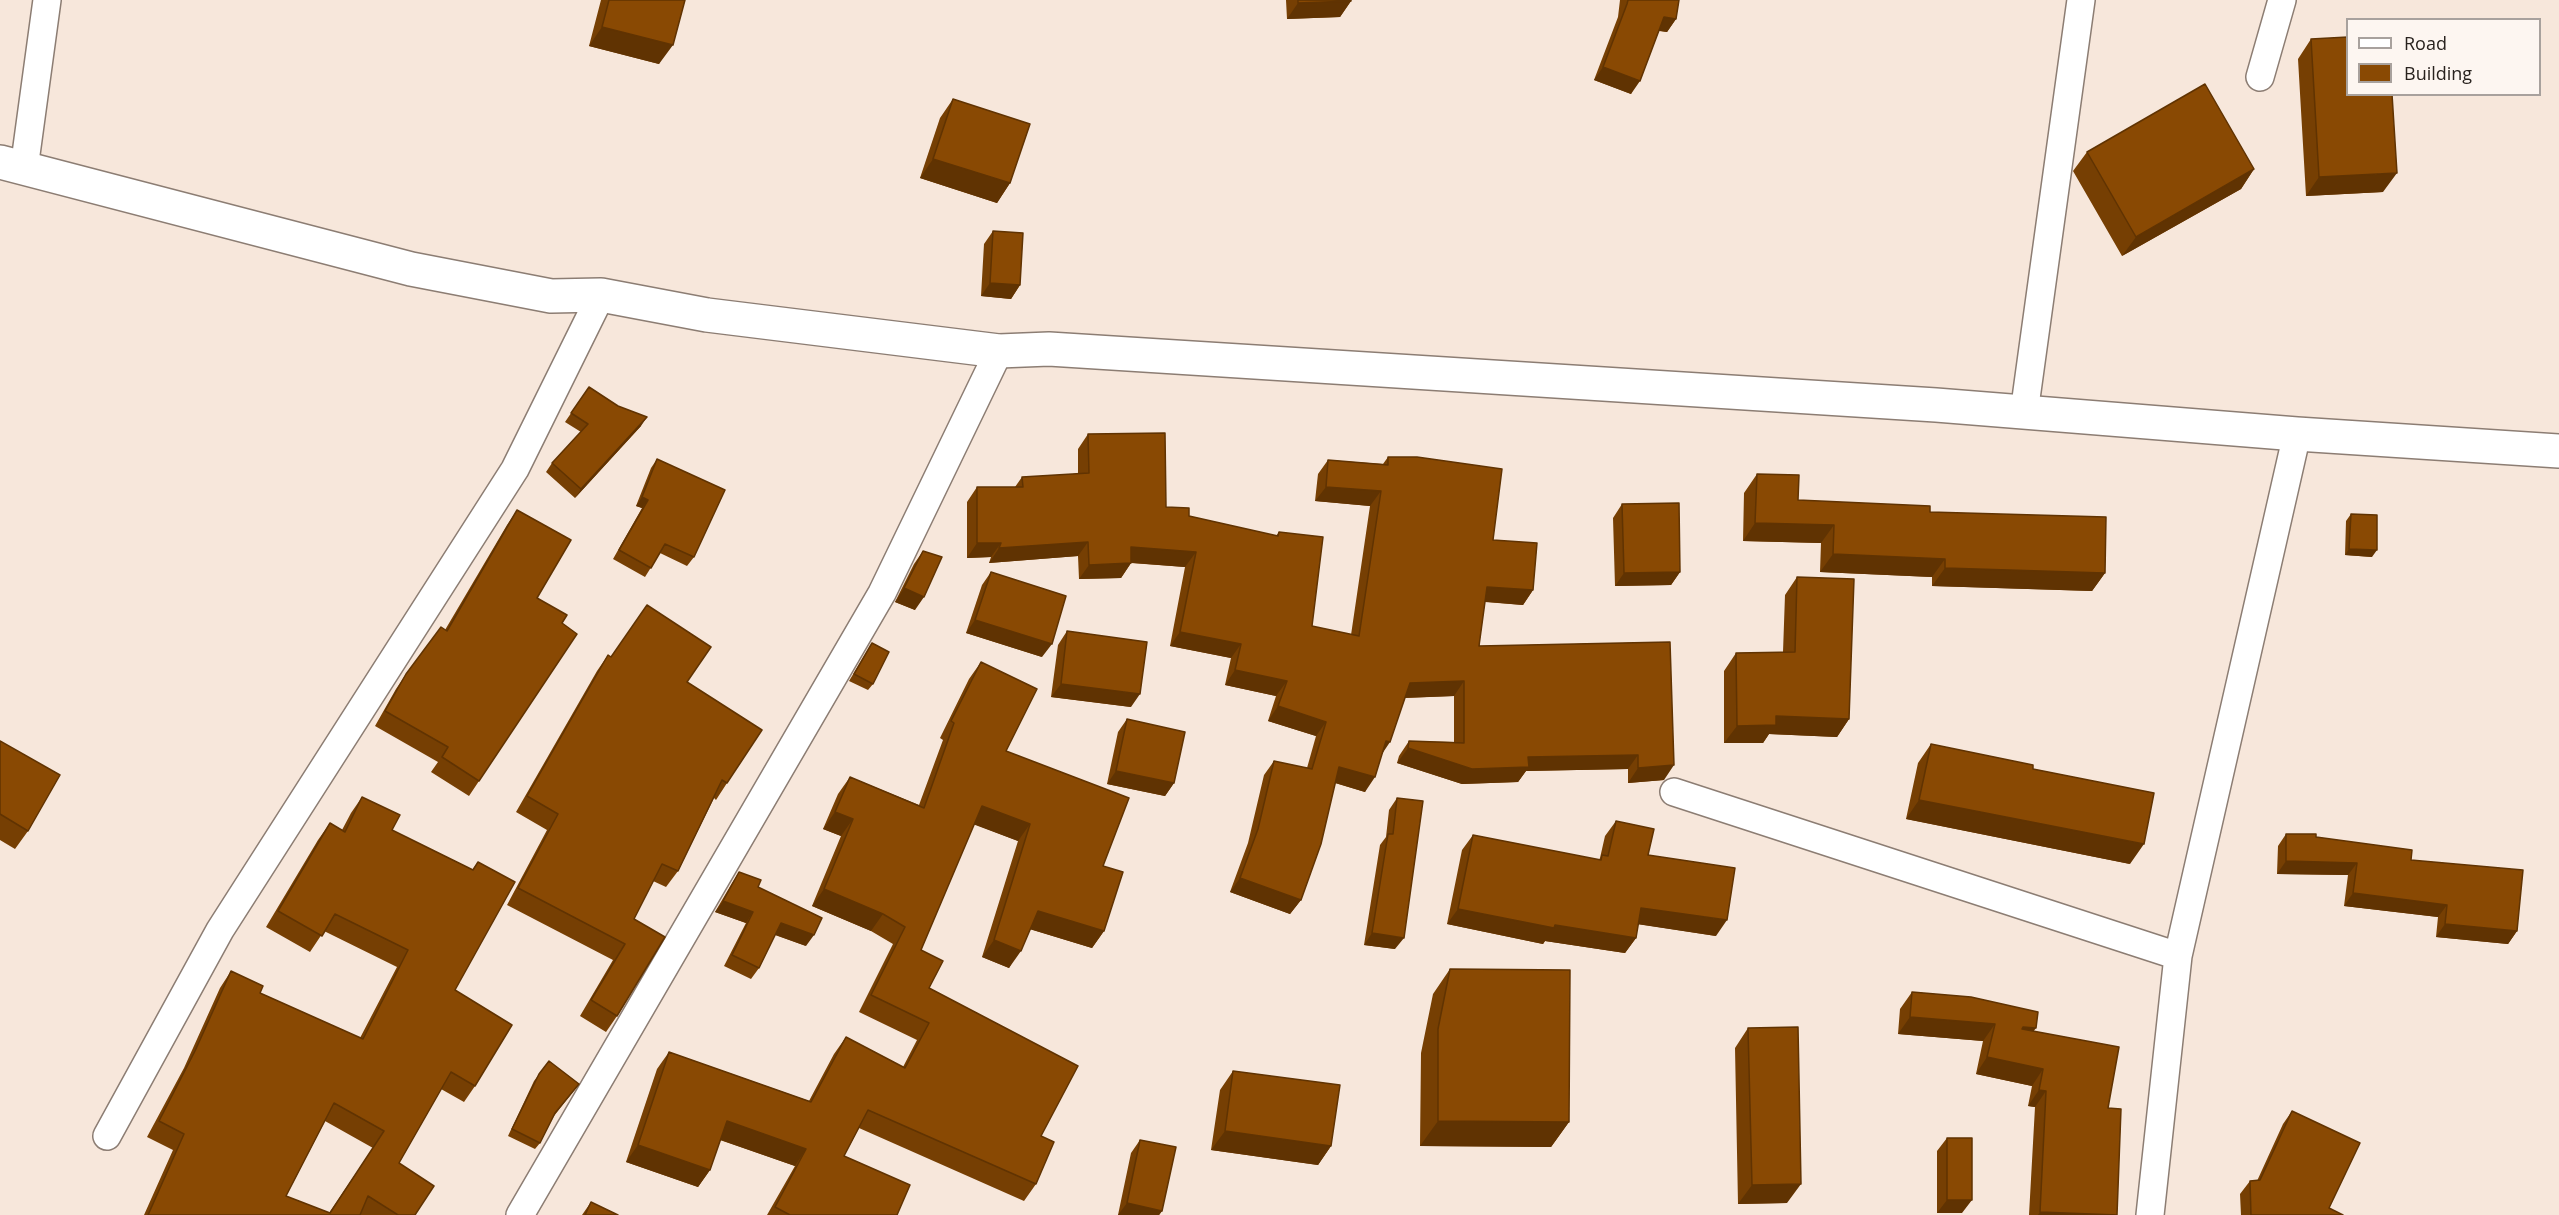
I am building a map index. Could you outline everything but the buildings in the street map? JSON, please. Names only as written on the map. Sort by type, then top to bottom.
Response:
[{"type":"main road","points":[[12,165],[411,269],[551,296],[601,295],[707,315],[999,351],[1049,349],[2024,413],[2559,451]]},
{"type":"street","points":[[12,165],[47,0]]},
{"type":"street","points":[[2024,413],[2081,0]]},
{"type":"street","points":[[2260,77],[2282,0]]},
{"type":"street","points":[[107,1136],[220,930],[515,469],[601,295]]},
{"type":"street","points":[[520,1215],[882,593],[999,351]]},
{"type":"street","points":[[2150,1215],[2178,956],[2297,434]]},
{"type":"street","points":[[1674,792],[2178,956]]}]
